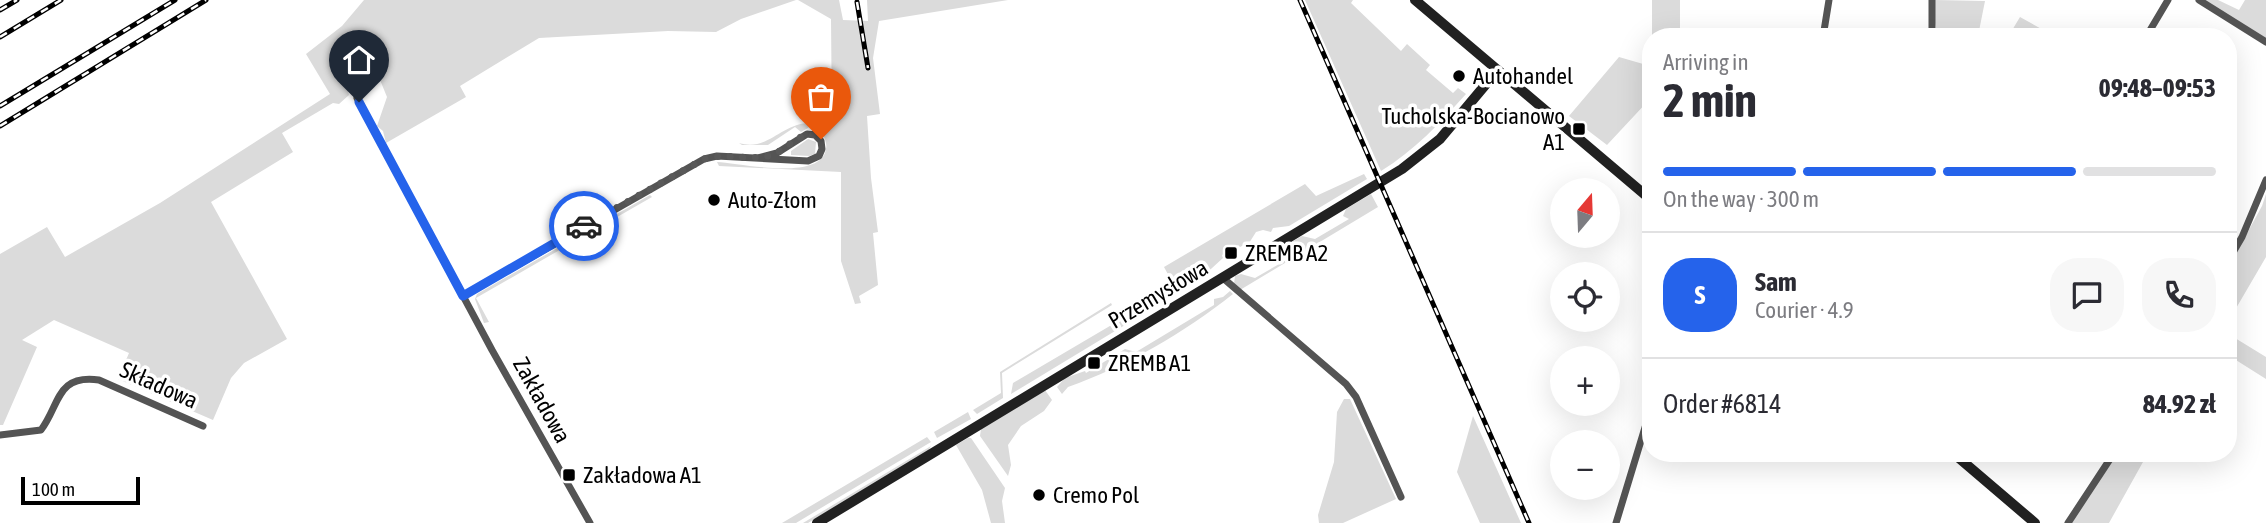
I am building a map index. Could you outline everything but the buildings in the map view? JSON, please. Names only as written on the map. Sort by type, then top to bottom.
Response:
[{"type":"street","points":[[1415,0],[1642,192]]},
{"type":"street","points":[[1824,28],[1829,0]]},
{"type":"street","points":[[1932,0],[1932,28]]},
{"type":"street","points":[[2151,28],[2168,0]]},
{"type":"street","points":[[2199,0],[2266,41]]},
{"type":"street","name":"Przemysłowa","points":[[817,523],[831,519],[1421,156],[1447,132],[1497,71]]},
{"type":"street","name":"Zakładowa","points":[[357,98],[463,296],[590,523]]},
{"type":"street","points":[[463,296],[704,159],[714,156],[775,161],[813,160],[820,155],[822,143],[819,137],[808,134],[777,153],[758,158]]},
{"type":"street","points":[[2237,246],[2266,180]]},
{"type":"street","points":[[1223,278],[1346,384],[1356,397],[1402,496]]},
{"type":"street","name":"Składowa","points":[[0,435],[41,430],[60,392],[80,381],[92,379],[203,426]]},
{"type":"street","points":[[1616,523],[1642,437]]},
{"type":"street","points":[[1964,462],[2035,523]]},
{"type":"street","points":[[2068,523],[2109,462]]},
{"type":"shaded area","points":[[364,0],[796,0],[741,19],[716,32],[668,31],[539,38],[460,86],[466,97],[386,143],[383,131],[377,126],[387,97],[378,75],[348,91],[349,95],[339,104],[333,103],[282,133],[293,152],[211,202],[287,339],[244,363],[231,378],[213,420],[118,379],[129,353],[54,320],[22,340],[37,347],[3,425],[0,425],[0,254],[47,227],[65,257],[160,203],[330,94],[306,54],[342,26]]},
{"type":"shaded area","points":[[798,0],[839,0],[843,20],[868,21],[867,0],[1008,0],[879,21],[873,58],[880,114],[867,116],[878,232],[873,233],[878,285],[859,296],[861,303],[855,304],[841,261],[841,172],[719,166],[717,162],[795,168],[821,159],[826,149],[819,124],[832,124],[831,19]]},
{"type":"shaded area","points":[[1305,0],[1353,0],[1351,3],[1401,51],[1407,44],[1430,65],[1426,70],[1453,93],[1458,88],[1466,94],[1416,145],[1381,171]]},
{"type":"shaded area","points":[[1652,0],[1680,0],[1680,28],[1652,28]]},
{"type":"shaded area","points":[[1935,0],[1985,1],[1980,28],[1936,28]]},
{"type":"shaded area","points":[[2204,0],[2218,0],[2239,10],[2245,0],[2266,0],[2266,38]]},
{"type":"shaded area","points":[[2020,17],[2040,28],[2013,28]]},
{"type":"shaded area","points":[[1619,57],[1642,64],[1642,107],[1607,145],[1569,116]]},
{"type":"shaded area","points":[[812,123],[801,132],[795,127],[768,145],[749,145],[759,144],[792,127]]},
{"type":"shaded area","points":[[808,139],[816,142],[815,154],[791,155],[791,151]]},
{"type":"shaded area","points":[[1364,174],[1367,179],[1289,226],[1273,228],[1271,232],[1256,232],[1246,248],[1244,245],[1238,245],[1222,255],[1223,258],[1200,279],[1181,292],[1177,291],[1164,267],[1305,184],[1316,196]]},
{"type":"shaded area","points":[[1371,194],[1378,207],[1240,290],[1234,284],[1235,276],[1241,274],[1255,278],[1288,259],[1284,256],[1290,243],[1302,236],[1315,239],[1349,219],[1343,216],[1346,209]]},
{"type":"shaded area","points":[[2266,194],[2266,257],[2237,307],[2237,252]]},
{"type":"shaded area","points":[[650,195],[652,197],[476,298],[489,322],[484,323],[475,299],[477,294]]},
{"type":"shaded area","points":[[1156,288],[1162,289],[1167,299],[1133,319],[1128,310],[1129,304]]},
{"type":"shaded area","points":[[1230,291],[1233,294],[1154,347],[1112,369],[1068,387],[1062,394],[1057,387],[1065,378],[1085,371],[1086,373],[1125,349],[1136,352],[1214,305],[1214,299],[1223,297]]},
{"type":"shaded area","points":[[1111,303],[1112,305],[1002,373],[1003,398],[977,414],[973,410],[1001,393],[1000,372]]},
{"type":"shaded area","points":[[1120,320],[1125,325],[1011,394],[1013,383]]},
{"type":"shaded area","points":[[2237,339],[2266,357],[2266,379],[2237,361]]},
{"type":"shaded area","points":[[1045,390],[1052,400],[1044,411],[1021,426],[1008,445],[1011,465],[1008,476],[980,436],[981,429]]},
{"type":"shaded area","points":[[1344,399],[1350,399],[1396,499],[1343,523],[1319,523],[1318,515],[1334,462],[1337,412]]},
{"type":"shaded area","points":[[968,412],[971,419],[937,438],[934,432]]},
{"type":"shaded area","points":[[1473,416],[1521,523],[1480,523],[1457,472]]},
{"type":"shaded area","points":[[927,437],[931,442],[796,523],[782,523]]},
{"type":"shaded area","points":[[971,438],[1005,488],[1002,501],[1005,523],[991,523],[982,490],[956,445]]},
{"type":"shaded area","points":[[931,446],[928,451],[808,523],[803,523]]},
{"type":"shaded area","points":[[2111,462],[2143,462],[2109,523],[2071,523]]},
{"type":"railway","points":[[0,10],[17,0]]},
{"type":"railway","points":[[0,37],[61,0]]},
{"type":"railway","points":[[0,106],[175,0]]},
{"type":"railway","points":[[0,126],[206,0]]},
{"type":"railway","points":[[1300,0],[1529,523]]},
{"type":"railway","points":[[857,2],[868,68]]},
{"type":"way so far","points":[[584,226],[704,159],[714,156],[758,158],[777,153],[807,134],[821,139]]},
{"type":"place","name":"Autohandel","points":[[1459,76]]},
{"type":"place","name":"Tucholska-Bocianowo A1","points":[[1579,129]]},
{"type":"place","name":"Auto-Złom","points":[[714,200]]},
{"type":"place","name":"ZREMB A2","points":[[1231,253]]},
{"type":"place","name":"ZREMB A1","points":[[1094,363]]},
{"type":"place","name":"Zakładowa A1","points":[[569,475]]},
{"type":"place","name":"Cremo Pol","points":[[1039,495]]},
{"type":"route","points":[[359,102],[463,296],[584,226]]}]
